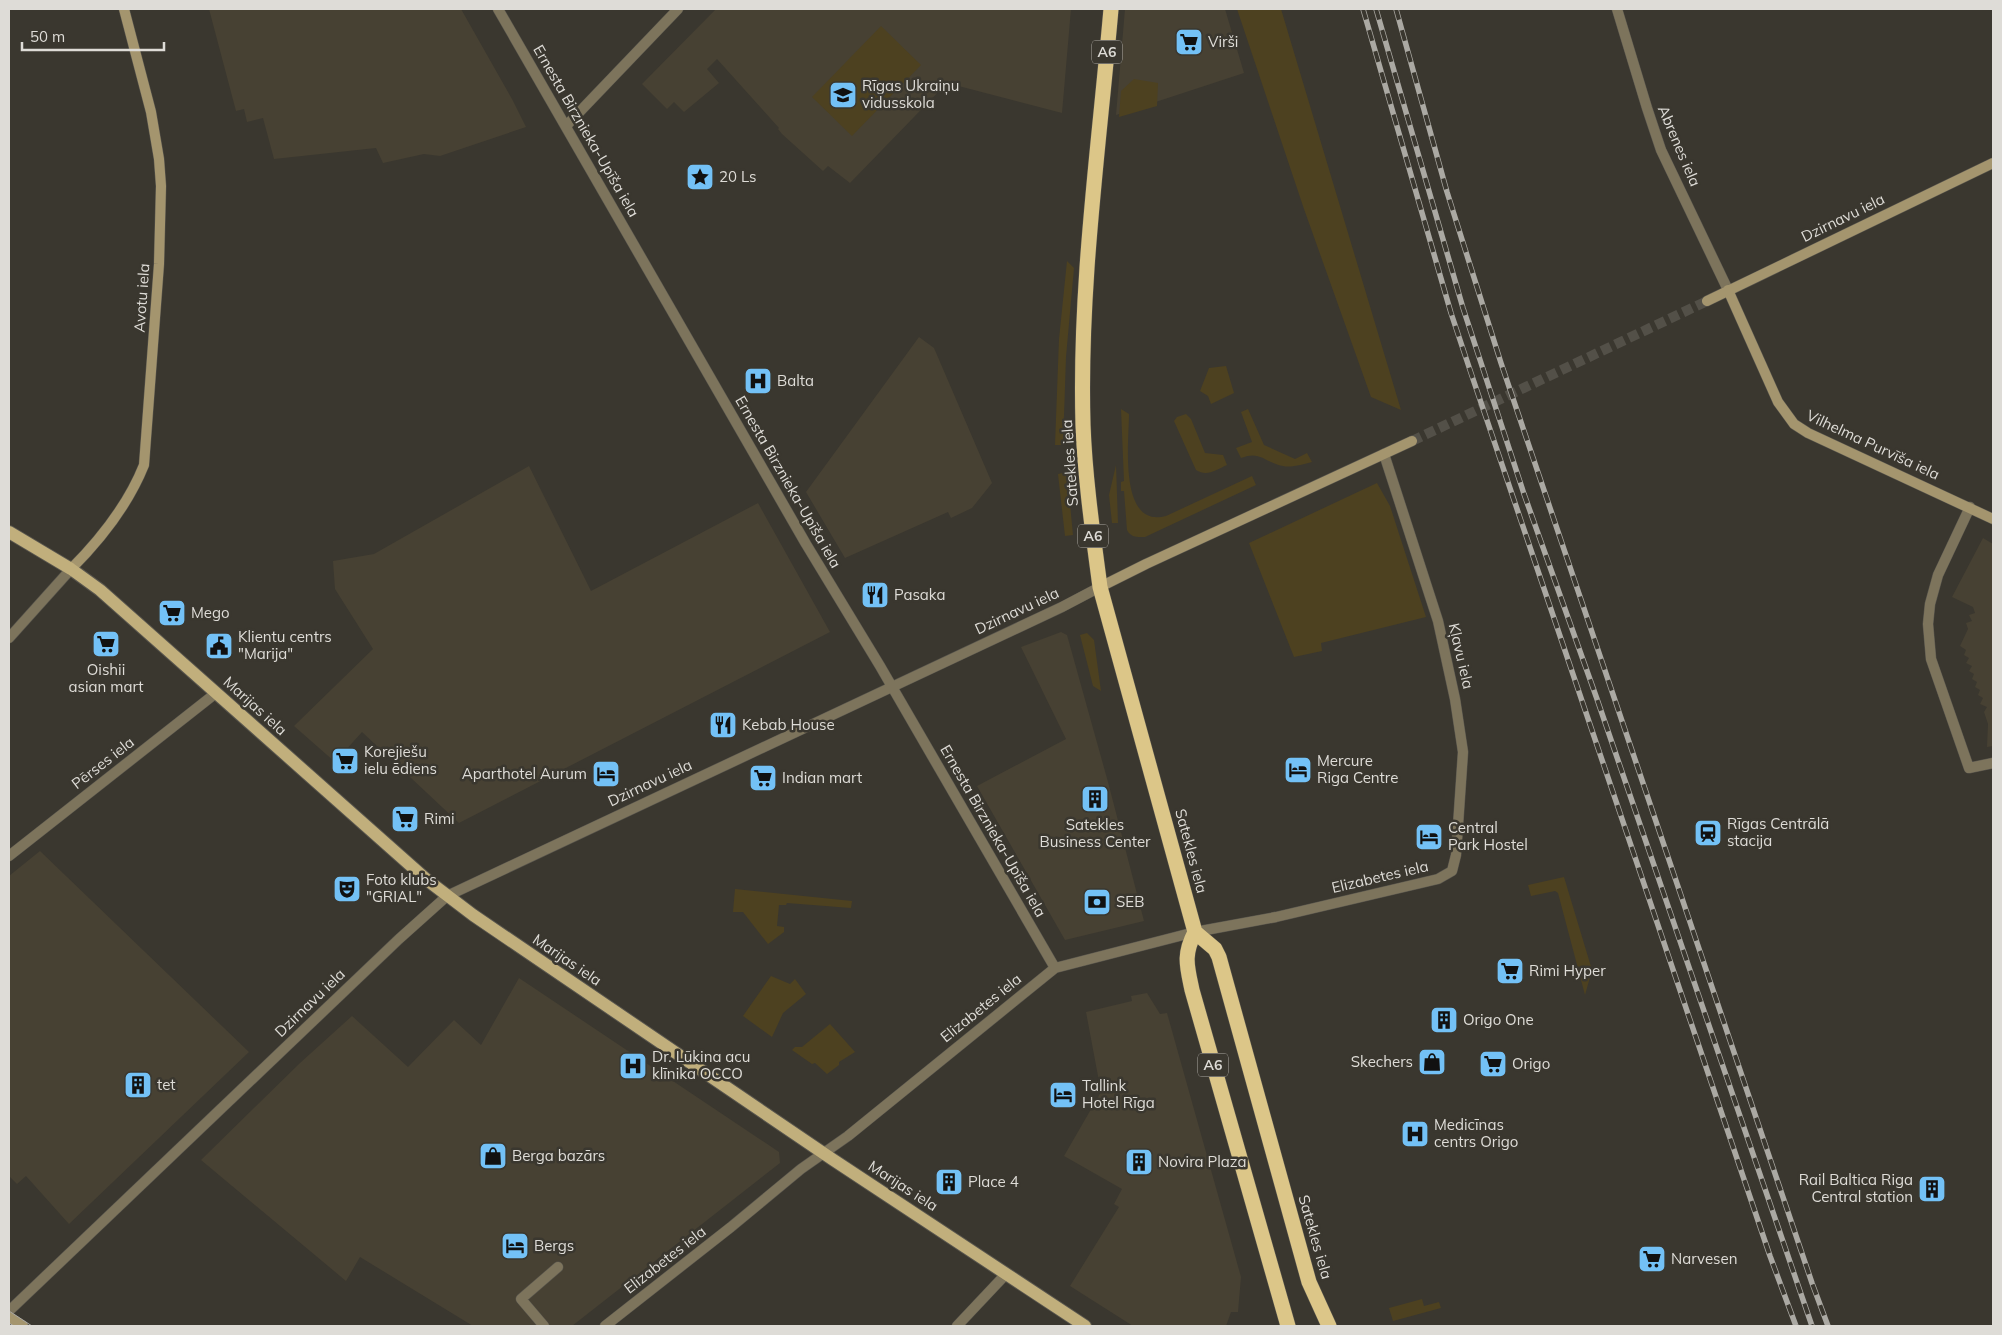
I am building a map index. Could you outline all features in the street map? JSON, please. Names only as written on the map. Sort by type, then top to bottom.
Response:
[{"type":"highway","name":"Satekles iela","points":[[1110,9],[1084,324],[1084,425],[1100,587],[1196,932],[1210,944],[1219,957],[1310,1282],[1329,1326]]},
{"type":"highway","name":"A6","points":[[1196,932],[1190,942],[1186,955],[1192,990],[1288,1326]]},
{"type":"main road","name":"Marijas iela","points":[[9,532],[71,569],[100,590],[447,896],[824,1153],[1085,1326]]},
{"type":"street","name":"Avotu iela","points":[[71,569],[95,545],[130,496],[144,466],[159,272],[161,186],[159,159],[151,112],[124,9]]},
{"type":"street","name":"Ernesta Birznieka-Upīša iela","points":[[498,9],[806,544],[1055,968]]},
{"type":"street","points":[[566,126],[678,9]]},
{"type":"street","name":"Abrenes iela","points":[[1617,9],[1646,108],[1661,150],[1728,290]]},
{"type":"street","name":"Dzirnavu iela","points":[[1707,301],[1993,163]]},
{"type":"street","name":"Vilhelma Purvīša iela","points":[[1728,290],[1778,402],[1794,424],[1808,433],[1993,519]]},
{"type":"street","name":"Dzirnavu iela","points":[[9,1311],[399,939],[447,896],[1062,607],[1146,564],[1412,441]]},
{"type":"street","name":"Kļavu iela","points":[[1384,454],[1438,621],[1455,699],[1463,752],[1456,855],[1452,871]]},
{"type":"street","points":[[1970,507],[1938,575],[1930,604],[1928,624],[1931,659],[1970,768],[1993,763]]},
{"type":"street","points":[[9,638],[71,569]]},
{"type":"street","name":"Pērses iela","points":[[9,856],[216,693]]},
{"type":"street","name":"Elizabetes iela","points":[[605,1326],[731,1227],[801,1169],[848,1136],[1055,968],[1196,932],[1276,917],[1398,889],[1438,879],[1452,871]]},
{"type":"street","points":[[544,1326],[521,1299],[558,1267]]},
{"type":"street","points":[[957,1326],[1006,1274]]},
{"type":"street","points":[[9,1317],[23,1326]]},
{"type":"shaded area","points":[[209,9],[461,9],[526,127],[440,156],[424,154],[383,163],[376,148],[274,159],[263,118],[247,122],[244,109],[236,111]]},
{"type":"shaded area","name":"Rīgas Ukraiņu vidusskola","points":[[716,9],[1071,9],[1062,113],[947,83],[850,183],[828,166],[823,171],[782,134],[779,128],[717,59],[707,69],[719,83],[684,112],[674,102],[667,109],[642,84]]},
{"type":"shaded area","name":"Virši","points":[[1125,9],[1225,9],[1244,73],[1116,115]]},
{"type":"shaded area","points":[[1237,9],[1281,9],[1401,410],[1371,397],[1304,209]]},
{"type":"shaded area","points":[[881,26],[921,65],[852,136],[812,97]]},
{"type":"shaded area","points":[[1134,79],[1158,83],[1157,106],[1119,117],[1121,91]]},
{"type":"shaded area","points":[[1067,261],[1074,268],[1066,357],[1063,445],[1055,445],[1059,339]]},
{"type":"shaded area","points":[[919,337],[934,348],[992,483],[972,508],[951,518],[948,512],[845,558],[806,492]]},
{"type":"shaded area","points":[[1226,366],[1234,393],[1211,404],[1208,396],[1200,391],[1209,368]]},
{"type":"shaded area","points":[[1121,409],[1129,414],[1128,461],[1133,496],[1140,509],[1151,516],[1166,516],[1252,476],[1256,485],[1145,537],[1133,536],[1127,530],[1124,491],[1121,491],[1121,482],[1124,481]]},
{"type":"shaded area","points":[[1248,409],[1264,445],[1295,459],[1307,453],[1312,462],[1298,466],[1286,466],[1253,455],[1241,458],[1236,448],[1252,442],[1241,412]]},
{"type":"shaded area","points":[[1186,414],[1191,419],[1205,453],[1223,455],[1227,465],[1208,473],[1196,470],[1174,421],[1177,417]]},
{"type":"shaded area","points":[[1116,465],[1118,523],[1112,523],[1109,495]]},
{"type":"shaded area","points":[[529,466],[591,591],[758,503],[830,632],[459,823],[362,732],[335,762],[294,726],[373,649],[335,589],[333,561],[374,554]]},
{"type":"shaded area","points":[[1067,472],[1073,535],[1065,536],[1058,474]]},
{"type":"shaded area","points":[[1377,483],[1390,506],[1426,617],[1321,643],[1322,651],[1294,657],[1249,543]]},
{"type":"shaded area","points":[[1983,538],[1993,544],[1993,746],[1987,747],[1988,724],[1984,712],[1987,707],[1980,704],[1983,698],[1978,695],[1980,690],[1975,687],[1977,682],[1972,679],[1974,674],[1969,671],[1972,666],[1966,663],[1969,658],[1964,655],[1966,650],[1960,646],[1968,629],[1966,623],[1972,621],[1969,615],[1975,613],[1973,607],[1952,597]]},
{"type":"shaded area","name":"Satekles Business Center","points":[[1061,632],[1067,635],[1144,921],[1065,940],[977,786],[1066,739],[1021,647]]},
{"type":"shaded area","points":[[1087,633],[1094,640],[1101,691],[1093,686],[1080,635]]},
{"type":"shaded area","points":[[40,851],[249,1052],[69,1224],[26,1176],[17,1184],[9,1176],[9,876]]},
{"type":"shaded area","points":[[1564,877],[1592,970],[1585,995],[1558,893],[1555,891],[1531,896],[1528,885]]},
{"type":"shaded area","points":[[735,889],[852,901],[851,908],[787,903],[786,905],[779,905],[777,926],[784,927],[784,932],[768,944],[743,912],[733,912]]},
{"type":"shaded area","points":[[771,976],[790,984],[795,979],[806,994],[783,1013],[772,1037],[743,1016]]},
{"type":"shaded area","name":"Berga bazārs","points":[[519,978],[779,1152],[780,1163],[572,1326],[473,1326],[360,1257],[346,1281],[201,1160],[300,1063],[352,1016],[408,1067],[454,1020],[481,1045]]},
{"type":"shaded area","name":"Novira Plaza","points":[[1147,993],[1160,1014],[1167,1013],[1241,1277],[1238,1312],[1231,1312],[1226,1326],[1133,1326],[1070,1286],[1119,1207],[1114,1204],[1122,1189],[1064,1156],[1101,1092],[1086,1012],[1132,1001],[1131,996]]},
{"type":"shaded area","points":[[830,1024],[855,1052],[839,1062],[839,1065],[827,1074],[815,1063],[812,1064],[792,1050],[795,1047],[802,1047]]},
{"type":"shaded area","points":[[1422,1299],[1424,1306],[1439,1302],[1441,1308],[1393,1321],[1389,1308]]},
{"type":"tunnel","points":[[1412,441],[1707,301]]},
{"type":"tram line","points":[[9,1311],[32,1326]]},
{"type":"tram line","points":[[9,1323],[14,1326]]},
{"type":"railway","points":[[1363,9],[1451,313],[1770,1256],[1796,1326]]},
{"type":"railway","points":[[1376,9],[1463,308],[1524,494],[1597,699],[1812,1326]]},
{"type":"railway","points":[[1396,9],[1447,192],[1501,363],[1828,1326]]},
{"type":"place","name":"Virši","points":[[1189,42]]},
{"type":"place","name":"Rīgas Ukraiņu vidusskola","points":[[843,95]]},
{"type":"place","name":"20 Ls","points":[[700,177]]},
{"type":"place","name":"Balta","points":[[758,381]]},
{"type":"place","name":"Pasaka","points":[[875,595]]},
{"type":"place","name":"Mego","points":[[172,613]]},
{"type":"place","name":"Oishii asian mart","points":[[106,644]]},
{"type":"place","name":"Klientu centrs \"Marija\"","points":[[219,646]]},
{"type":"place","name":"Kebab House","points":[[723,725]]},
{"type":"place","name":"Korejiešu ielu ēdiens","points":[[345,761]]},
{"type":"place","name":"Mercure Riga Centre","points":[[1298,770]]},
{"type":"place","name":"Aparthotel Aurum","points":[[606,774]]},
{"type":"place","name":"Indian mart","points":[[763,778]]},
{"type":"place","name":"Satekles Business Center","points":[[1095,799]]},
{"type":"place","name":"Rimi","points":[[405,819]]},
{"type":"place","name":"Rīgas Centrālā stacija","points":[[1708,833]]},
{"type":"place","name":"Central Park Hostel","points":[[1429,837]]},
{"type":"place","name":"Foto klubs \"GRIAL\"","points":[[347,889]]},
{"type":"place","name":"SEB","points":[[1097,902]]},
{"type":"place","name":"Rimi Hyper","points":[[1510,971]]},
{"type":"place","name":"Origo One","points":[[1444,1020]]},
{"type":"place","name":"Skechers","points":[[1432,1062]]},
{"type":"place","name":"Origo","points":[[1493,1064]]},
{"type":"place","name":"Dr. Lūkina acu klīnika OCCO","points":[[633,1066]]},
{"type":"place","name":"tet","points":[[138,1085]]},
{"type":"place","name":"Tallink Hotel Rīga","points":[[1063,1095]]},
{"type":"place","name":"Medicīnas centrs Origo","points":[[1415,1134]]},
{"type":"place","name":"Berga bazārs","points":[[493,1156]]},
{"type":"place","name":"Novira Plaza","points":[[1139,1162]]},
{"type":"place","name":"Place 4","points":[[949,1182]]},
{"type":"place","name":"Rail Baltica Riga Central station","points":[[1932,1189]]},
{"type":"place","name":"Bergs","points":[[515,1246]]},
{"type":"place","name":"Narvesen","points":[[1652,1259]]}]
